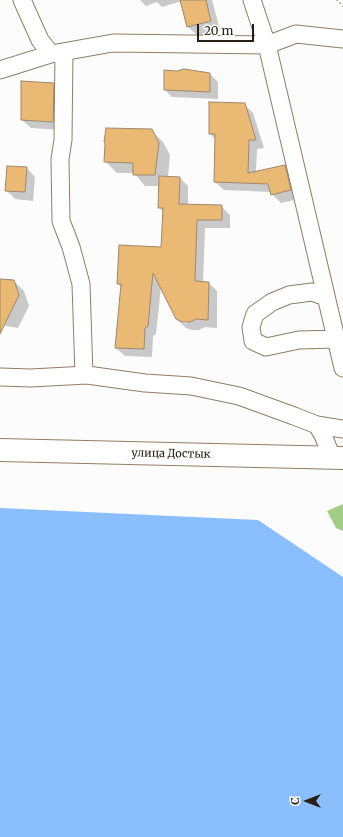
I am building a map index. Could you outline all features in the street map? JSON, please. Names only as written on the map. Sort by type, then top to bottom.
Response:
[{"type":"main road","name":"улица Достык","points":[[0,450],[337,458]]},
{"type":"street","points":[[22,0],[40,40],[58,53]]},
{"type":"street","points":[[252,0],[267,45],[343,368]]},
{"type":"street","points":[[0,70],[58,53],[113,43],[267,45],[296,34],[343,40]]},
{"type":"street","points":[[58,53],[63,140],[60,159],[62,221],[81,284],[84,375]]},
{"type":"street","points":[[326,297],[312,292],[289,295],[272,302],[255,314],[251,327],[253,341],[266,347],[299,340],[336,339]]},
{"type":"street","points":[[0,377],[31,378],[84,375],[144,383],[191,386],[239,396],[317,425],[343,429]]},
{"type":"street","points":[[317,425],[337,458]]},
{"type":"path","points":[[337,0],[343,6]]},
{"type":"green space","points":[[343,504],[343,531],[336,528],[327,511]]},
{"type":"water","points":[[0,508],[258,520],[343,577],[343,837],[0,837]]},
{"type":"building","points":[[180,0],[206,0],[211,21],[187,27]]},
{"type":"building","points":[[184,69],[210,73],[210,92],[164,90],[164,70],[177,71]]},
{"type":"building","points":[[21,81],[54,83],[53,122],[21,120]]},
{"type":"building","points":[[209,102],[245,103],[256,140],[249,140],[248,173],[285,165],[291,190],[271,195],[268,184],[214,182],[215,134],[209,134]]},
{"type":"building","points":[[106,128],[152,129],[159,143],[155,175],[133,175],[133,163],[104,162]]},
{"type":"building","points":[[7,166],[27,167],[25,192],[5,191]]},
{"type":"building","points":[[159,176],[180,177],[179,204],[222,205],[222,220],[197,220],[195,281],[209,282],[208,320],[196,319],[190,322],[182,322],[176,319],[153,273],[148,326],[145,328],[144,349],[115,348],[121,284],[117,284],[119,245],[161,247],[163,208],[158,208]]},
{"type":"building","points":[[0,279],[14,280],[19,295],[0,334]]}]
